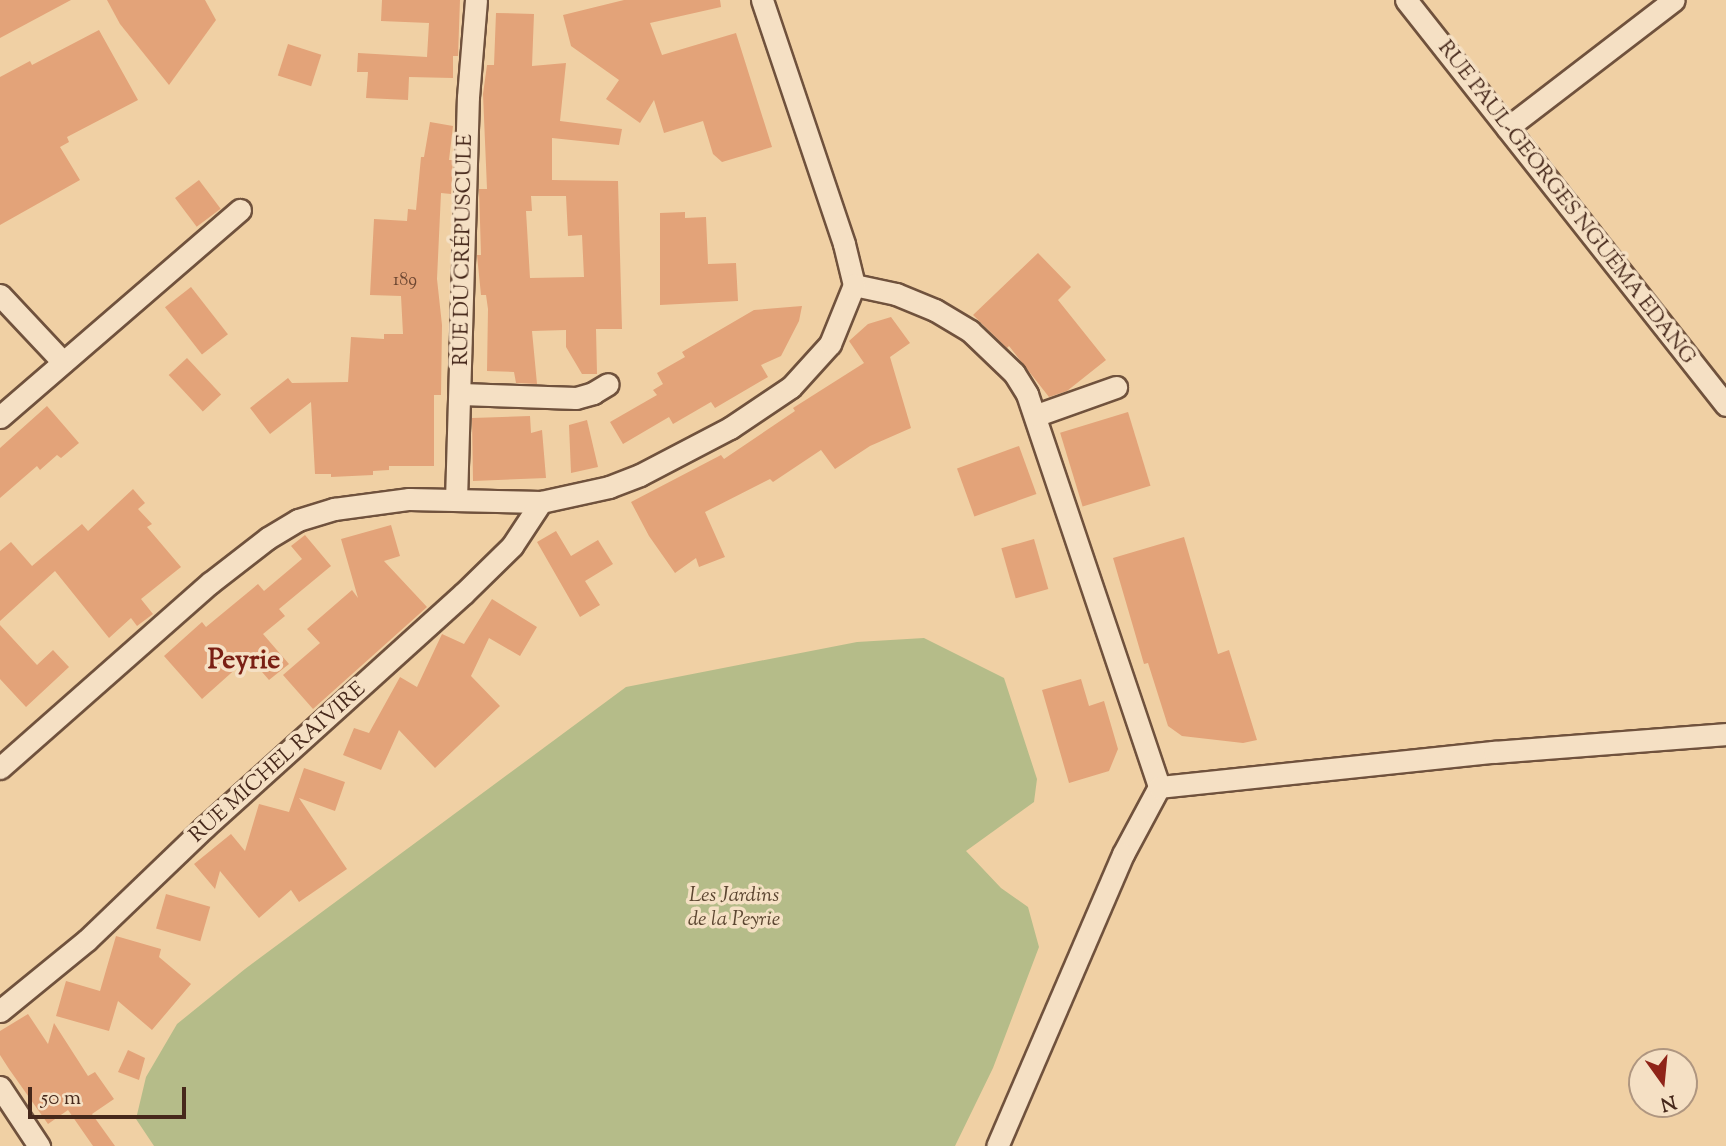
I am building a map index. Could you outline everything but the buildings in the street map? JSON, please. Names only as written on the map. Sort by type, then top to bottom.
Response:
[{"type":"street","name":"RUE DU CRÉPUSCULE","points":[[456,500],[468,97],[476,0]]},
{"type":"street","points":[[0,768],[210,583],[268,538],[298,520],[334,509],[409,499],[541,502],[609,487],[640,475],[765,406],[810,370],[830,344],[854,285],[844,244],[762,0]]},
{"type":"street","name":"RUE PAUL-GEORGES NGUÉMA EDANG","points":[[1406,0],[1726,405]]},
{"type":"street","points":[[1507,128],[1674,0]]},
{"type":"street","points":[[0,417],[240,210]]},
{"type":"street","points":[[854,285],[896,294],[935,310],[970,331],[1013,373],[1037,415],[1159,787],[1123,854],[997,1146]]},
{"type":"street","points":[[0,295],[63,362]]},
{"type":"street","points":[[461,394],[576,398],[593,393],[608,384]]},
{"type":"street","points":[[1037,415],[1116,387]]},
{"type":"street","name":"RUE MICHEL RAIVIRE","points":[[0,1011],[87,940],[205,827],[463,594],[512,546],[541,502]]},
{"type":"street","points":[[1159,787],[1494,752],[1726,734]]},
{"type":"street","points":[[0,1087],[39,1146]]},
{"type":"green space","name":"Les Jardins de la Peyrie","points":[[924,638],[1004,678],[1037,779],[1034,802],[966,851],[1001,888],[1028,907],[1039,947],[993,1068],[955,1146],[154,1146],[136,1119],[146,1077],[177,1024],[245,969],[626,687],[857,642]]},
{"type":"district","name":"Peyrie","points":[[244,661]]}]
